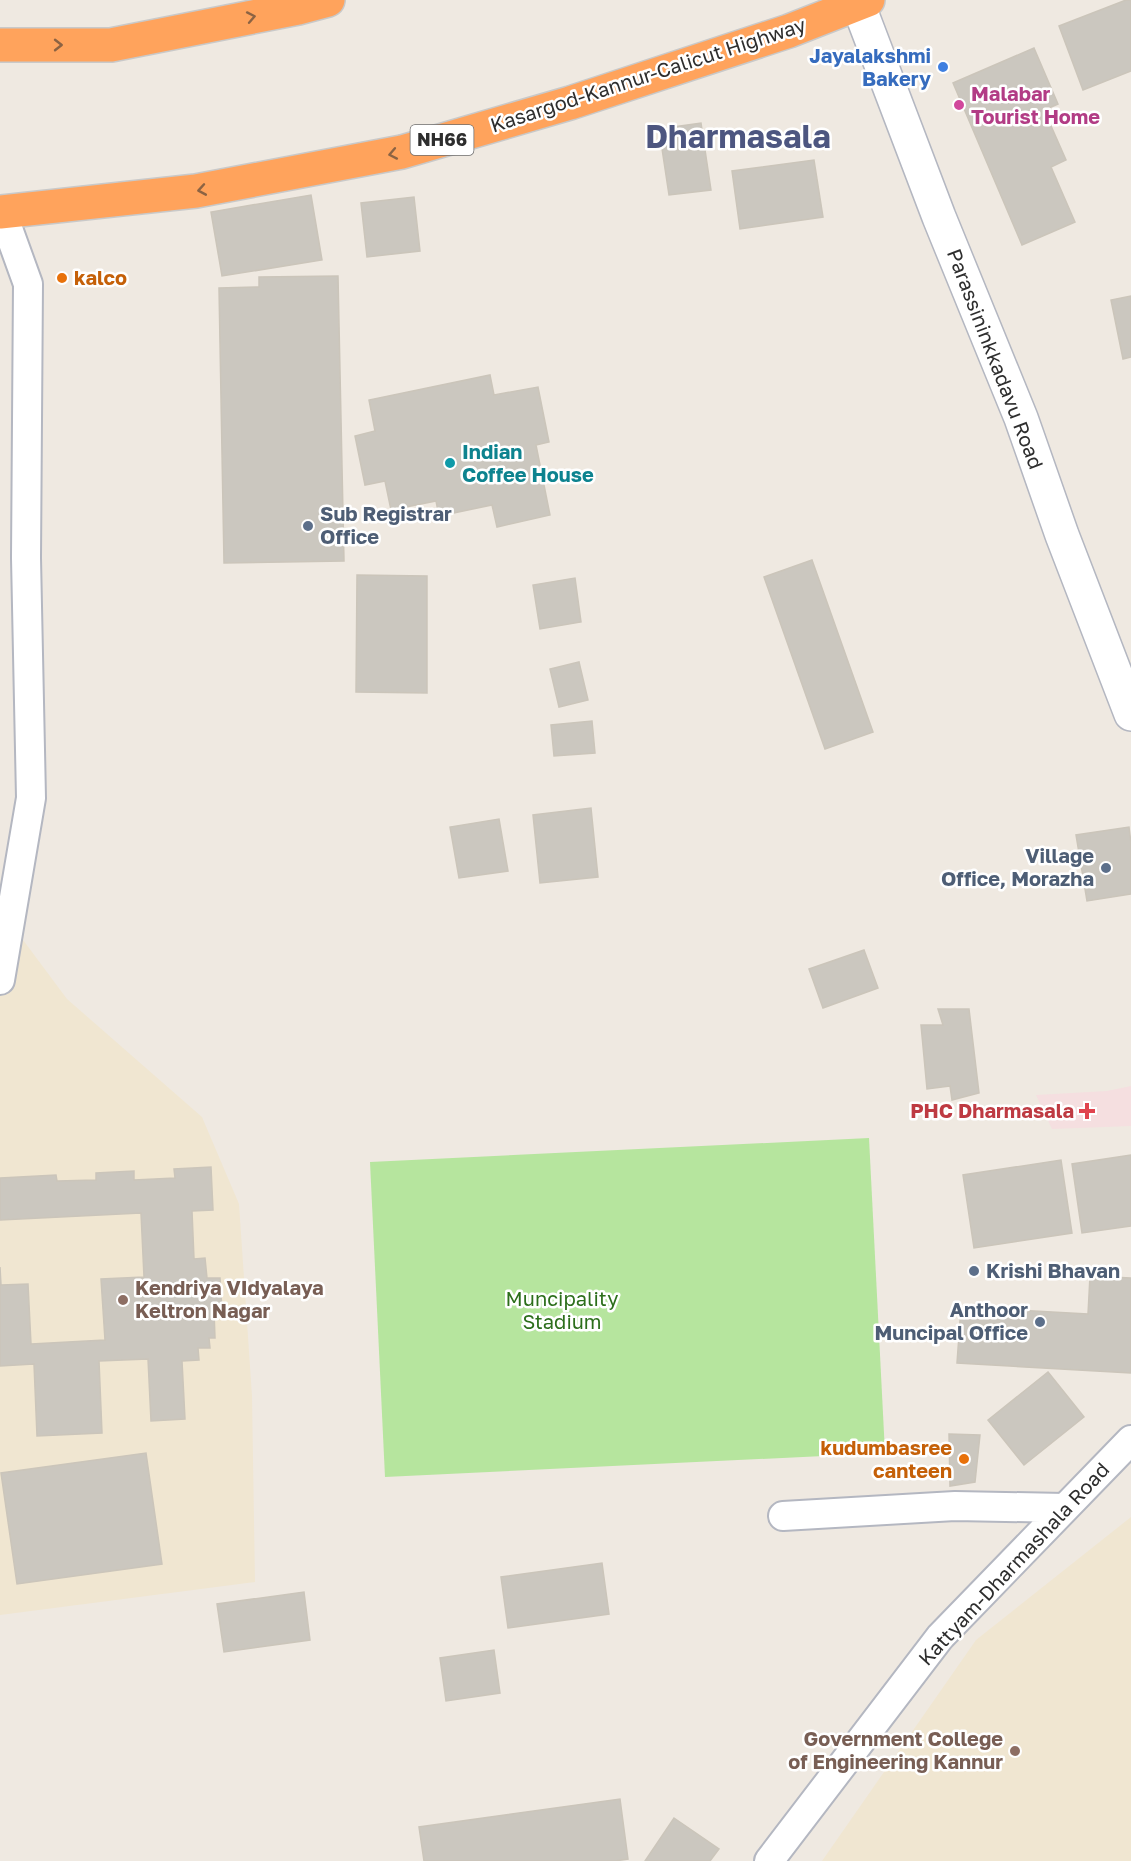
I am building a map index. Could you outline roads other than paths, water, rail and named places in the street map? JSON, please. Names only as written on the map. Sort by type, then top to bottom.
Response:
[{"type":"highway","points":[[0,45],[111,45],[328,0]]},
{"type":"highway","name":"Kasargod-Kannur-Calicut Highway","points":[[1,207],[196,191],[402,152],[570,103],[789,31],[863,2]]},
{"type":"main road","name":"Parassininkkadavu Road","points":[[863,2],[939,217],[1022,418],[1062,535],[1131,714]]},
{"type":"street","points":[[0,981],[31,798],[26,558],[28,284],[1,207]]},
{"type":"street","name":"Kattyam-Dharmashala Road","points":[[769,1861],[940,1637],[1131,1440]]},
{"type":"street","points":[[783,1516],[955,1506],[1065,1508]]},
{"type":"place","name":"Jayalakshmi Bakery","points":[[943,67]]},
{"type":"place","name":"Malabar Tourist Home","points":[[959,105]]},
{"type":"place","name":"kalco","points":[[62,278]]},
{"type":"place","name":"Indian Coffee House","points":[[450,463]]},
{"type":"place","name":"Sub Registrar Office","points":[[308,526]]},
{"type":"place","name":"Village Office, Morazha","points":[[1106,868]]},
{"type":"place","name":"PHC Dharmasala","points":[[1087,1111]]},
{"type":"place","name":"Krishi Bhavan","points":[[974,1271]]},
{"type":"place","name":"Kendriya VIdyalaya Keltron Nagar","points":[[123,1300]]},
{"type":"place","name":"Anthoor Muncipal Office","points":[[1040,1322]]},
{"type":"place","name":"kudumbasree canteen","points":[[964,1459]]},
{"type":"place","name":"Government College of Engineering Kannur","points":[[1015,1751]]},
{"type":"district","name":"Dharmasala","points":[[738,137]]},
{"type":"park label","name":"Muncipality Stadium","points":[[562,1310]]}]
